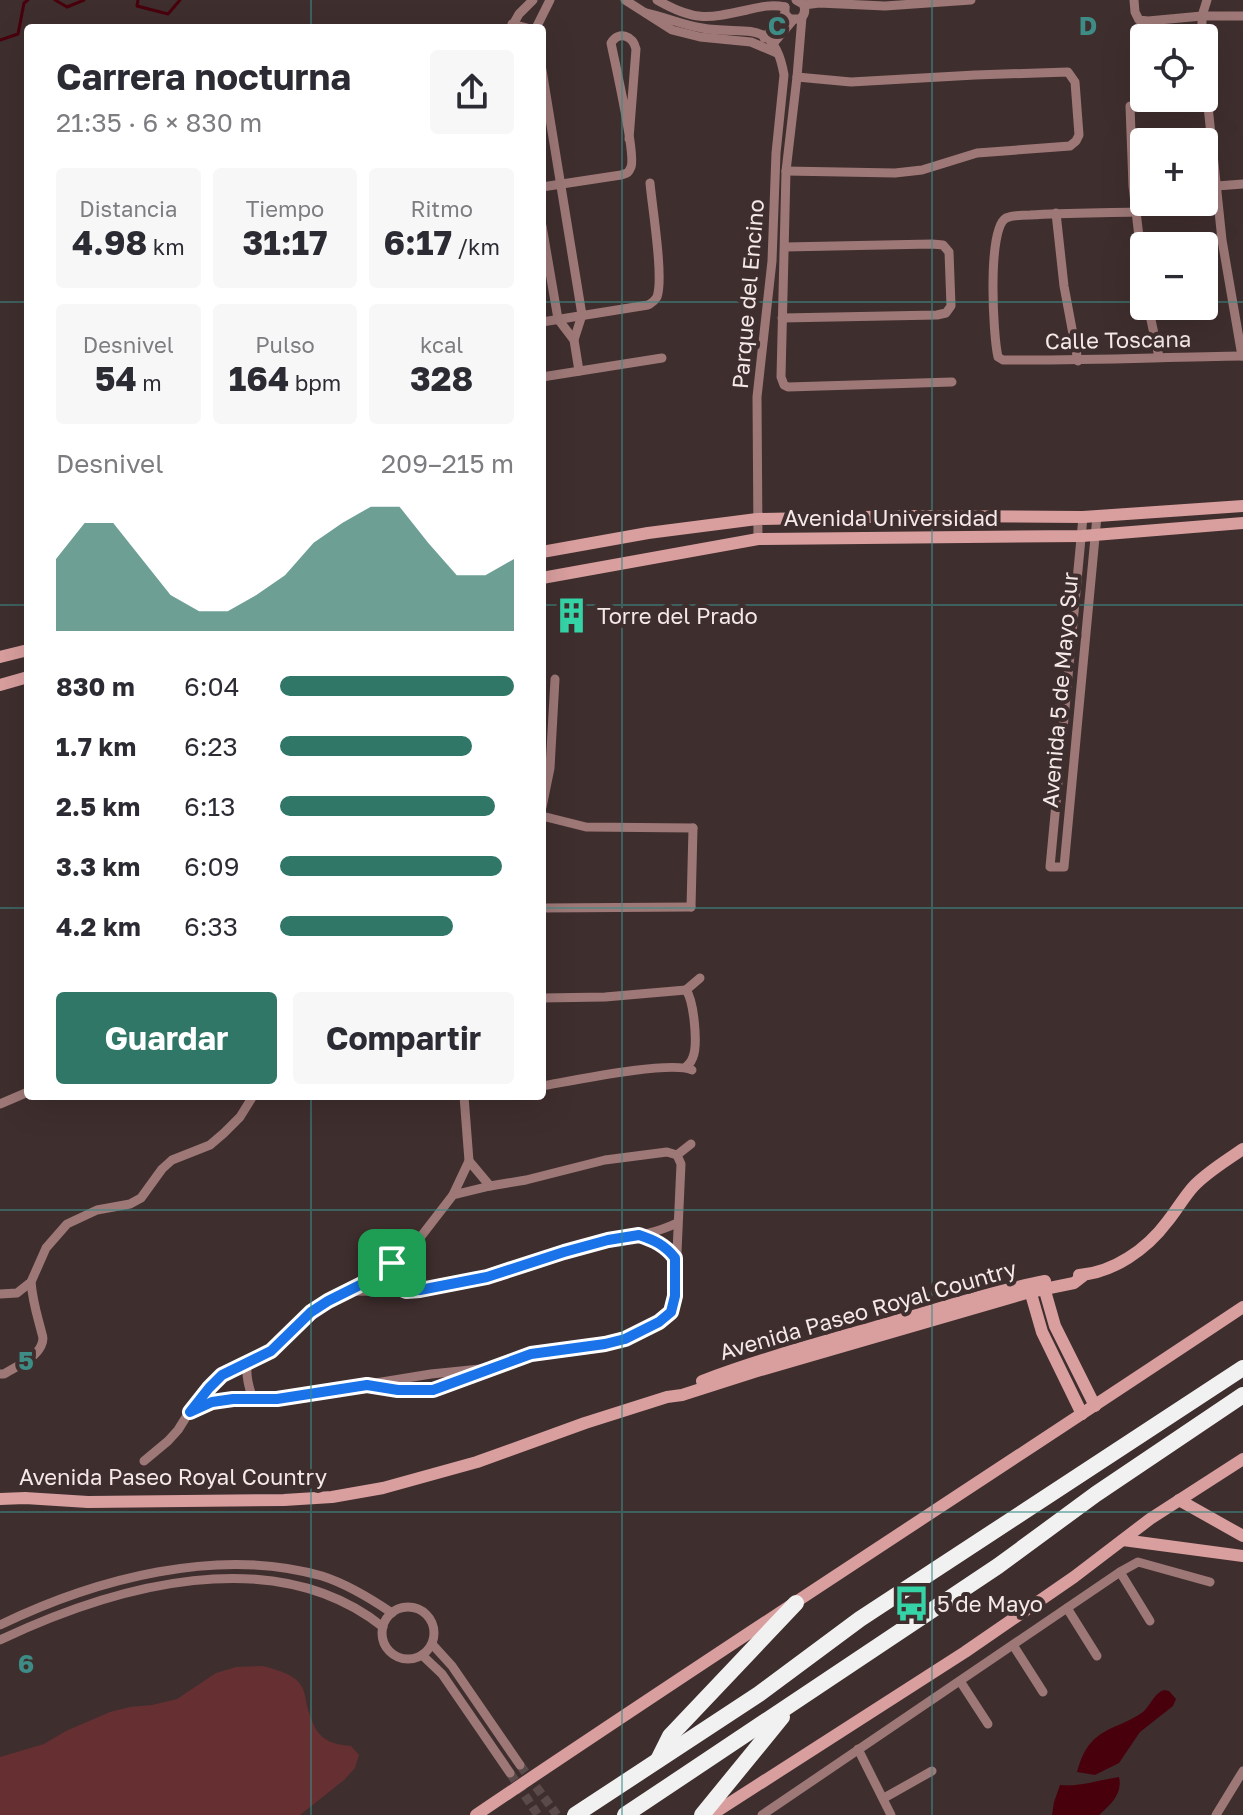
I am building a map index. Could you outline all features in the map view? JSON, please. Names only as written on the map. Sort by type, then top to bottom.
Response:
[{"type":"highway","points":[[575,1815],[759,1694],[873,1611],[1243,1368]]},
{"type":"highway","points":[[625,1815],[998,1566],[1096,1494],[1243,1395]]},
{"type":"highway","points":[[658,1761],[670,1736],[796,1603]]},
{"type":"highway","points":[[702,1815],[794,1702]]},
{"type":"main road","name":"Avenida Universidad","points":[[546,551],[648,533],[757,519],[1090,516],[1243,506]]},
{"type":"main road","name":"Avenida Universidad","points":[[546,577],[758,539],[1088,535],[1243,523]]},
{"type":"main road","points":[[0,657],[24,651]]},
{"type":"main road","points":[[0,685],[24,678]]},
{"type":"main road","name":"Avenida Paseo Royal Country","points":[[0,1499],[170,1502],[332,1497],[383,1488],[477,1462],[667,1397],[680,1389],[1072,1275],[1083,1276],[1109,1268],[1146,1244],[1165,1225],[1191,1189],[1243,1149]]},
{"type":"main road","points":[[1043,1285],[1055,1326],[1095,1406]]},
{"type":"main road","points":[[1029,1288],[1042,1332],[1082,1414]]},
{"type":"main road","points":[[476,1815],[1243,1307]]},
{"type":"main road","points":[[1042,1332],[1055,1326]]},
{"type":"main road","points":[[711,1815],[965,1652],[1074,1577],[1150,1519],[1243,1459]]},
{"type":"main road","points":[[1179,1500],[1243,1536]]},
{"type":"main road","points":[[1123,1540],[1243,1556]]},
{"type":"street","points":[[513,24],[533,0]]},
{"type":"street","points":[[538,24],[550,0]]},
{"type":"street","points":[[625,0],[646,13],[677,23],[704,29],[749,30],[769,45],[796,7]]},
{"type":"street","points":[[657,0],[682,14],[703,17],[722,16],[767,5],[796,7],[819,3],[885,6],[971,0]]},
{"type":"street","points":[[1134,0],[1139,20],[1243,16]]},
{"type":"street","points":[[1202,24],[1207,0]]},
{"type":"street","points":[[796,7],[797,77],[786,171],[782,382],[788,387],[952,382]]},
{"type":"street","points":[[546,186],[627,173],[632,162],[611,43],[619,36],[629,37],[636,49],[629,139]]},
{"type":"street","name":"Parque del Encino","points":[[758,539],[757,397],[772,261],[776,153],[784,75],[769,45]]},
{"type":"street","points":[[786,171],[909,171],[947,164],[977,153],[1070,146],[1079,135],[1075,82],[1068,72],[851,82],[797,77]]},
{"type":"street","points":[[546,94],[582,315],[574,340],[579,371]]},
{"type":"street","points":[[546,321],[648,305],[655,301],[658,294],[658,263],[650,183]]},
{"type":"street","points":[[1218,187],[1243,184]]},
{"type":"street","points":[[1218,204],[1225,264],[1243,356]]},
{"type":"street","points":[[1078,361],[1064,286],[1056,213],[1130,212]]},
{"type":"street","name":"Calle Toscana","points":[[1056,213],[1009,216],[1001,221],[997,230],[992,317],[1000,359],[1078,361],[1243,356]]},
{"type":"street","points":[[782,318],[937,315],[946,313],[951,306],[949,252],[943,245],[785,247]]},
{"type":"street","points":[[546,249],[558,319],[574,340]]},
{"type":"street","points":[[1151,320],[1159,357]]},
{"type":"street","points":[[546,376],[662,358]]},
{"type":"street","name":"Avenida 5 de Mayo Sur","points":[[1088,535],[1064,867],[1050,867],[1090,516]]},
{"type":"street","points":[[546,788],[555,679]]},
{"type":"street","points":[[546,817],[586,827],[697,825],[693,909],[546,908]]},
{"type":"street","points":[[546,998],[605,997],[686,990],[700,978]]},
{"type":"street","points":[[546,1085],[658,1068],[689,1069],[695,1052],[692,1000],[686,990]]},
{"type":"street","points":[[0,1104],[24,1094]]},
{"type":"street","points":[[0,1294],[17,1293],[31,1282],[46,1248],[67,1224],[97,1210],[130,1204],[141,1198],[172,1160],[210,1145],[240,1117],[251,1100]]},
{"type":"street","points":[[144,1461],[168,1441],[222,1375],[271,1351],[311,1312],[366,1282],[419,1239],[453,1195],[469,1161],[463,1100]]},
{"type":"street","points":[[677,1155],[691,1144]]},
{"type":"street","points":[[190,1412],[212,1402],[277,1399],[480,1369],[531,1354],[605,1344],[625,1339],[659,1322],[671,1312],[675,1296],[681,1164],[677,1155],[667,1152],[605,1160],[453,1195]]},
{"type":"street","points":[[469,1161],[490,1186]]},
{"type":"street","points":[[348,1291],[420,1290],[487,1277],[564,1252],[677,1223]]},
{"type":"street","points":[[639,1235],[657,1241],[675,1258]]},
{"type":"street","points":[[392,1263],[399,1288],[406,1291]]},
{"type":"street","points":[[0,1374],[30,1359],[43,1343],[31,1282]]},
{"type":"street","points":[[367,1385],[398,1390],[433,1390],[503,1363]]},
{"type":"street","points":[[247,1364],[248,1386],[252,1396],[260,1399]]},
{"type":"street","points":[[762,1815],[1138,1562],[1210,1582]]},
{"type":"street","points":[[0,1625],[102,1586],[219,1564],[257,1564],[324,1577],[351,1587],[392,1613]]},
{"type":"street","points":[[1120,1572],[1150,1621]]},
{"type":"street","points":[[0,1640],[60,1614],[106,1599],[146,1589],[221,1578],[257,1578],[319,1590],[345,1601],[383,1627]]},
{"type":"street","points":[[405,1607],[426,1614],[434,1628],[432,1644],[422,1655],[408,1659],[393,1654],[384,1642],[383,1627],[392,1613],[405,1607]]},
{"type":"street","points":[[1067,1608],[1097,1656]]},
{"type":"street","points":[[432,1644],[452,1666],[520,1765]]},
{"type":"street","points":[[1013,1645],[1043,1692]]},
{"type":"street","points":[[422,1655],[442,1674],[510,1773]]},
{"type":"street","points":[[960,1681],[988,1724]]},
{"type":"street","points":[[858,1749],[891,1815]]},
{"type":"street","points":[[884,1798],[932,1771]]},
{"type":"street","points":[[1216,1815],[1243,1771]]},
{"type":"shaded area","points":[[263,1666],[295,1679],[302,1687],[313,1724],[321,1736],[333,1743],[351,1746],[359,1755],[355,1768],[344,1780],[300,1815],[0,1815],[0,1757],[44,1744],[110,1712],[177,1699],[216,1673],[236,1667]]},
{"type":"shaded area","points":[[1164,1690],[1176,1699],[1173,1706],[1140,1732],[1119,1763],[1095,1775],[1077,1772],[1083,1754],[1092,1742],[1104,1732],[1143,1712]]},
{"type":"shaded area","points":[[1119,1777],[1117,1794],[1099,1815],[1052,1815],[1060,1785]]},
{"type":"waterway","points":[[0,40],[18,34],[24,3],[28,0]]},
{"type":"waterway","points":[[55,0],[67,7],[84,0]]},
{"type":"waterway","points":[[138,0],[137,6],[168,14],[180,0]]},
{"type":"tunnel","points":[[520,1765],[557,1815]]},
{"type":"tunnel","points":[[510,1773],[538,1815]]},
{"type":"place","name":"Torre del Prado","points":[[571,616]]},
{"type":"place","name":"5 de Mayo","points":[[911,1604]]},
{"type":"route","points":[[639,1235],[657,1241],[675,1258],[675,1296],[671,1312],[659,1322],[625,1339],[531,1354],[433,1390],[398,1390],[367,1385],[277,1399],[212,1402],[190,1412],[222,1375],[271,1351],[311,1312],[366,1282],[392,1263],[399,1288],[420,1290],[487,1277],[564,1252],[639,1235]]}]
